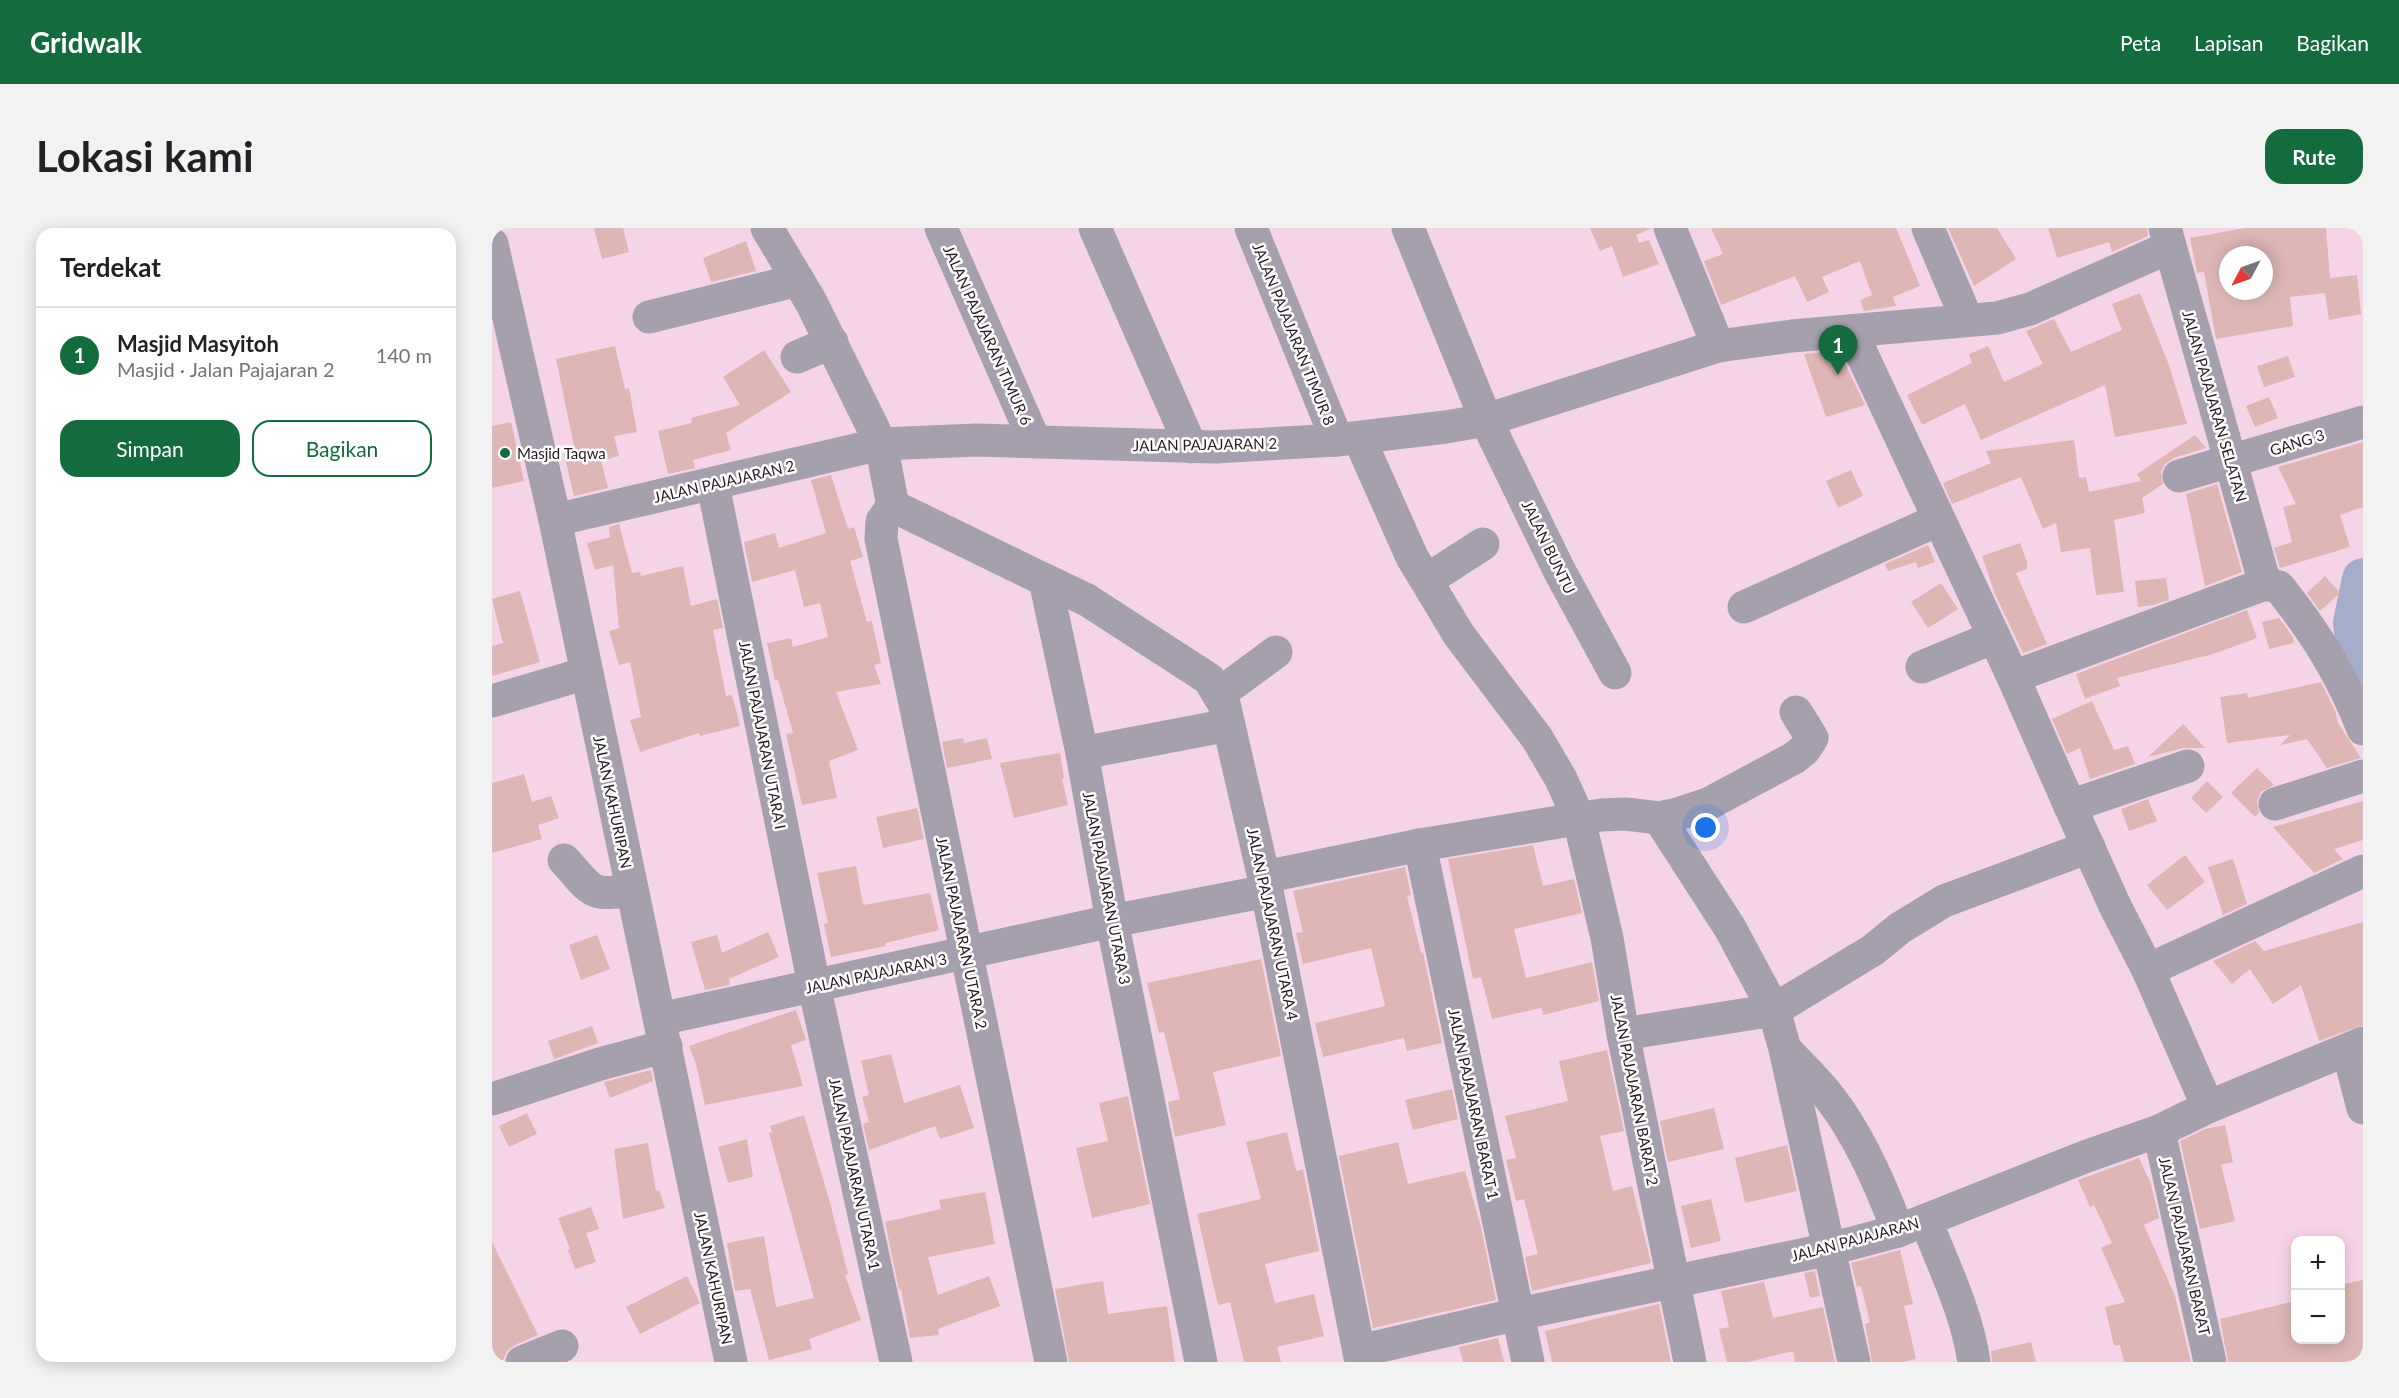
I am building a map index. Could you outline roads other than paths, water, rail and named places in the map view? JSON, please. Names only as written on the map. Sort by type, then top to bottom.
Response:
[{"type":"street","points":[[767,228],[832,342],[881,444],[893,506],[1045,580]]},
{"type":"street","name":"JALAN PAJAJARAN TIMUR 6","points":[[941,228],[1035,442]]},
{"type":"street","points":[[1095,228],[1191,447]]},
{"type":"street","name":"JALAN PAJAJARAN TIMUR 8","points":[[1251,228],[1348,440],[1426,580]]},
{"type":"street","name":"JALAN BUNTU","points":[[1408,228],[1486,420],[1559,570],[1615,673]]},
{"type":"street","points":[[1670,228],[1718,346]]},
{"type":"street","points":[[1928,228],[1967,320]]},
{"type":"street","name":"JALAN PAJAJARAN 2","points":[[555,520],[881,444],[977,440],[1191,447],[1348,440],[1446,427],[1486,420],[1718,346],[1792,336],[1997,318],[2030,309],[2168,238]]},
{"type":"street","name":"JALAN PAJAJARAN SELATAN","points":[[2168,238],[2265,584]]},
{"type":"street","name":"JALAN KAHURIPAN","points":[[492,244],[503,347],[555,520],[731,1362]]},
{"type":"street","points":[[649,316],[798,280]]},
{"type":"street","points":[[1851,331],[2013,677],[2115,906],[2148,970],[2208,1107]]},
{"type":"street","points":[[797,357],[832,342]]},
{"type":"street","name":"GANG 3","points":[[2179,476],[2363,422]]},
{"type":"street","name":"JALAN PAJAJARAN UTARA I","points":[[713,485],[814,985]]},
{"type":"street","name":"JALAN PAJAJARAN UTARA 2","points":[[893,506],[882,521],[881,539],[1051,1362]]},
{"type":"street","points":[[1744,607],[1938,520]]},
{"type":"street","points":[[1426,580],[1483,544]]},
{"type":"street","name":"JALAN PAJAJARAN UTARA 4","points":[[1045,580],[1087,600],[1205,677],[1220,694],[1266,884],[1360,1356]]},
{"type":"street","name":"JALAN PAJAJARAN UTARA 3","points":[[1045,580],[1082,753],[1112,921],[1201,1362]]},
{"type":"street","name":"JALAN PAJAJARAN BARAT 2","points":[[1426,580],[1459,635],[1537,738],[1562,779],[1579,819],[1607,938],[1623,1034],[1690,1362]]},
{"type":"street","points":[[2013,677],[2265,584],[2279,587],[2324,646],[2349,692],[2363,729]]},
{"type":"street","points":[[1922,668],[1994,637]]},
{"type":"street","points":[[1220,694],[1276,652]]},
{"type":"street","points":[[492,701],[586,674]]},
{"type":"street","points":[[1796,712],[1812,738],[1799,754],[1708,804],[1659,818],[1730,928],[1774,1010],[1785,1049],[1854,1362]]},
{"type":"street","points":[[1082,753],[1229,725]]},
{"type":"street","points":[[2070,806],[2188,766]]},
{"type":"street","points":[[2275,804],[2363,776]]},
{"type":"street","name":"JALAN PAJAJARAN 3","points":[[492,1099],[600,1064],[663,1033],[814,985],[1112,921],[1420,845],[1601,815],[1626,814],[1659,818]]},
{"type":"street","name":"JALAN PAJAJARAN BARAT 1","points":[[1420,845],[1528,1362]]},
{"type":"street","points":[[1623,1034],[1774,1010],[1873,950],[1900,928],[1944,901],[2090,847]]},
{"type":"street","points":[[564,860],[594,892],[608,894],[631,890]]},
{"type":"street","points":[[2148,970],[2363,871]]},
{"type":"street","name":"JALAN PAJAJARAN UTARA 1","points":[[814,985],[896,1362]]},
{"type":"street","points":[[2355,1046],[2363,1108]]},
{"type":"street","name":"JALAN PAJAJARAN","points":[[1360,1356],[1518,1314],[1830,1249],[1912,1226],[2087,1156],[2159,1131],[2208,1107],[2355,1046]]},
{"type":"street","points":[[1785,1049],[1830,1099],[1850,1129],[1886,1199],[1912,1226],[1963,1315],[1971,1340],[1974,1362]]},
{"type":"street","name":"JALAN PAJAJARAN BARAT","points":[[2159,1131],[2210,1362]]},
{"type":"street","points":[[522,1362],[562,1346]]},
{"type":"waterway","points":[[2363,579],[2354,623],[2360,674],[2363,680]]},
{"type":"place","name":"Masjid Masyitoh","points":[[1838,375]]},
{"type":"place","name":"Masjid Taqwa","points":[[505,453]]}]
